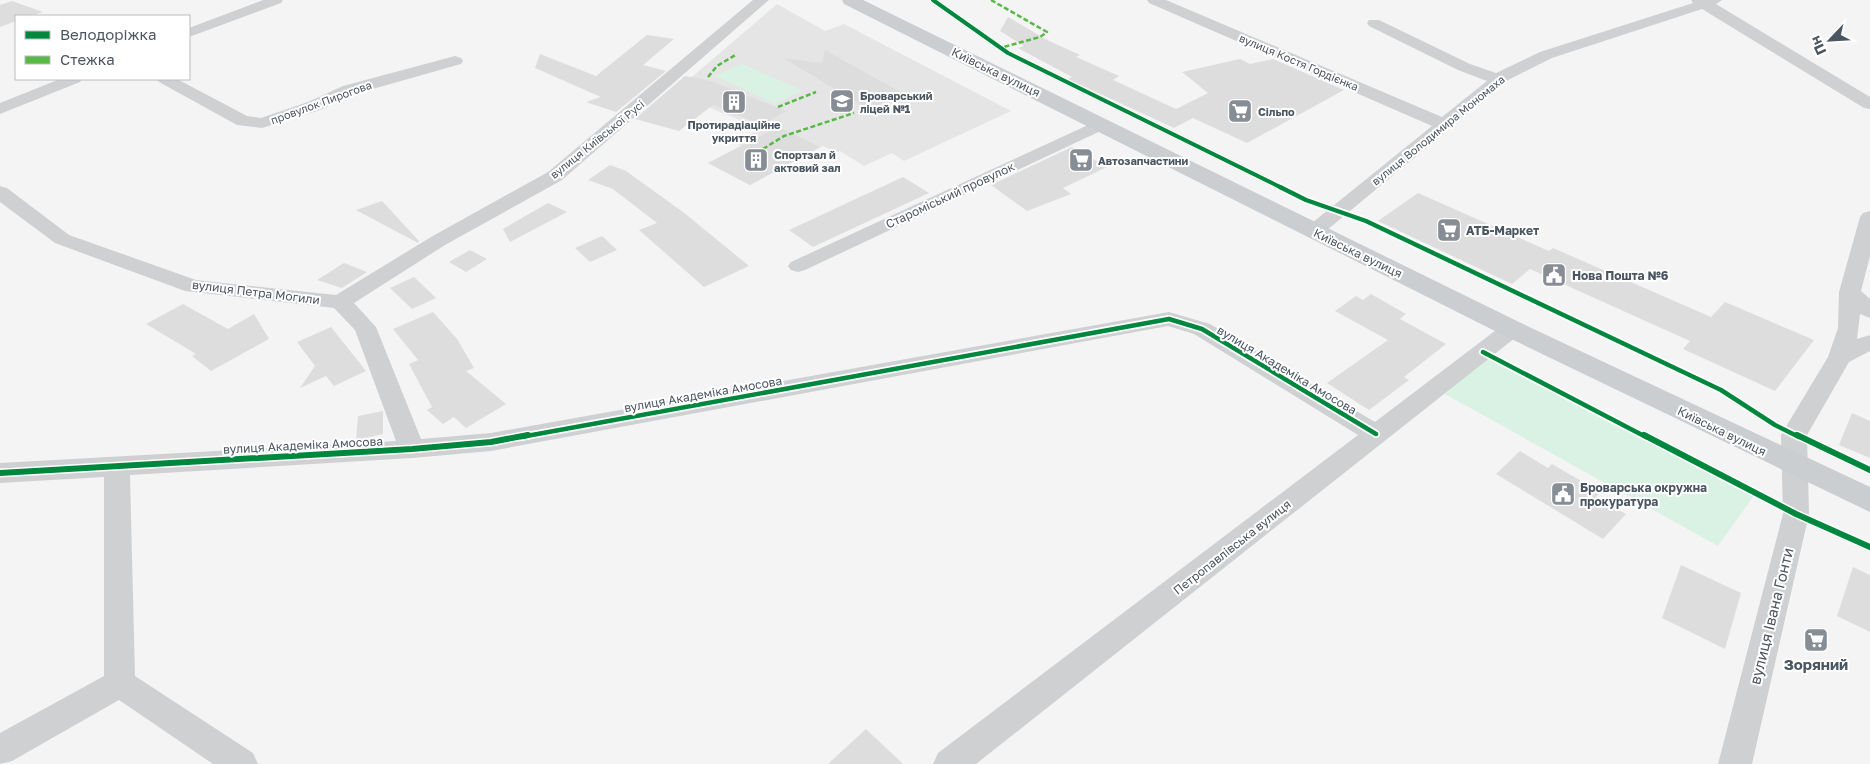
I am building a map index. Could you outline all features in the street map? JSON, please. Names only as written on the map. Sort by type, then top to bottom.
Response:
[{"type":"main road","name":"Київська вулиця","points":[[850,0],[1512,329],[1795,466],[1870,500]]},
{"type":"main road","points":[[888,0],[921,34]]},
{"type":"street","points":[[190,33],[276,0]]},
{"type":"street","name":"вулиця Київської Русі","points":[[340,302],[438,241],[555,176],[762,0]]},
{"type":"street","name":"вулиця Костя Гордієнка","points":[[1154,0],[1443,124]]},
{"type":"street","points":[[1706,1],[1870,104]]},
{"type":"street","name":"вулиця Володимира Мономаха","points":[[1314,231],[1499,80],[1546,55],[1706,1]]},
{"type":"street","points":[[1374,23],[1464,68],[1499,80]]},
{"type":"street","name":"провулок Пирогова","points":[[167,80],[243,121],[262,123],[314,106],[349,90],[455,61]]},
{"type":"street","points":[[0,109],[72,80]]},
{"type":"street","name":"Староміський провулок","points":[[798,266],[1101,124]]},
{"type":"street","name":"вулиця Петра Могили","points":[[0,192],[29,216],[62,239],[192,286],[340,302]]},
{"type":"street","name":"вулиця Івана Гонти","points":[[1735,764],[1796,514],[1794,435],[1840,357],[1849,328],[1850,292],[1870,217]]},
{"type":"street","points":[[1850,292],[1870,311]]},
{"type":"street","points":[[340,302],[365,327],[412,449]]},
{"type":"street","name":"вулиця Академіка Амосова","points":[[0,472],[412,449],[491,442],[1169,320],[1202,330],[1376,434]]},
{"type":"street","name":"Петропавлівська вулиця","points":[[950,764],[1512,329]]},
{"type":"street","points":[[1840,357],[1870,342]]},
{"type":"street","points":[[117,465],[120,683]]},
{"type":"street","points":[[0,750],[120,683]]},
{"type":"street","points":[[120,683],[241,764]]},
{"type":"shaded area","name":"Броварський ліцей №1","points":[[777,4],[825,31],[844,24],[1011,111],[904,161],[892,153],[864,166],[840,151],[835,153],[823,146],[750,185],[708,163],[741,146],[737,143],[760,128],[673,93]]},
{"type":"green space","points":[[742,64],[802,90],[775,104],[715,76]]},
{"type":"green space","points":[[1486,358],[1753,497],[1718,546],[1445,394]]},
{"type":"building","points":[[12,1],[43,12],[33,15],[15,15],[15,21],[0,27],[0,5]]},
{"type":"building","points":[[1008,17],[1047,40],[1080,55],[1076,57],[1119,76],[1113,80],[1176,109],[1208,93],[1182,72],[1240,59],[1250,64],[1273,59],[1344,90],[1247,143],[1193,118],[1174,128],[1068,79],[1072,77],[1018,48],[1024,46],[1000,31]]},
{"type":"building","points":[[647,35],[674,39],[643,65],[666,71],[616,112],[586,102],[601,97],[535,68],[540,54],[596,76]]},
{"type":"building","points":[[825,50],[904,94],[868,109],[783,58],[822,63]]},
{"type":"building","points":[[685,76],[708,80],[786,111],[762,125],[713,105],[679,131],[635,119]]},
{"type":"building","name":"Спортзал й актовий зал","points":[[778,127],[820,147],[750,185],[708,163]]},
{"type":"building","points":[[1072,147],[1107,167],[1063,188],[1071,194],[1027,211],[991,185]]},
{"type":"building","points":[[610,165],[626,171],[683,212],[749,266],[704,287],[639,230],[657,223],[613,189],[588,180]]},
{"type":"building","points":[[903,177],[929,193],[813,247],[789,230]]},
{"type":"building","points":[[1418,193],[1549,251],[1553,248],[1711,317],[1725,302],[1814,340],[1775,391],[1683,349],[1690,341],[1530,269],[1512,284],[1378,221]]},
{"type":"building","points":[[382,201],[419,241],[418,243],[356,210]]},
{"type":"building","points":[[548,203],[567,212],[510,242],[503,229]]},
{"type":"building","points":[[602,236],[617,250],[590,262],[575,248]]},
{"type":"building","points":[[470,250],[487,259],[466,272],[449,262]]},
{"type":"building","points":[[344,263],[367,272],[342,288],[317,280]]},
{"type":"building","points":[[414,277],[436,298],[412,309],[390,288]]},
{"type":"building","points":[[1371,294],[1406,314],[1400,319],[1446,344],[1404,377],[1409,380],[1369,410],[1327,383],[1388,340],[1335,311],[1356,296],[1363,300]]},
{"type":"building","points":[[183,304],[228,329],[254,314],[269,339],[211,371],[192,356],[196,354],[146,324]]},
{"type":"building","points":[[433,312],[457,339],[474,368],[466,371],[506,404],[466,428],[454,417],[443,424],[427,410],[432,407],[409,364],[418,360],[393,329]]},
{"type":"building","points":[[331,327],[366,371],[334,386],[326,376],[300,388],[315,366],[297,342]]},
{"type":"building","points":[[383,411],[383,434],[356,440],[358,416]]},
{"type":"building","points":[[1852,413],[1870,421],[1870,458],[1839,445]]},
{"type":"building","name":"Броварська окружна прокуратура","points":[[1520,451],[1548,468],[1552,464],[1600,492],[1596,497],[1626,514],[1603,539],[1496,474]]},
{"type":"building","points":[[1681,565],[1741,593],[1725,649],[1662,618]]},
{"type":"building","points":[[1853,567],[1870,575],[1870,632],[1837,616]]},
{"type":"building","points":[[866,729],[903,764],[828,764]]},
{"type":"marked path","points":[[991,0],[1047,32],[1040,37],[1000,48]]},
{"type":"marked path","points":[[708,77],[717,66],[737,54]]},
{"type":"marked path","points":[[778,107],[816,92]]},
{"type":"marked path","points":[[763,149],[784,136],[854,113]]},
{"type":"cycle path","points":[[933,0],[1008,53],[1306,200],[1366,221],[1721,390],[1775,425],[1870,470]]},
{"type":"cycle path","points":[[0,473],[412,449],[491,442],[1169,319],[1202,329],[1376,434]]},
{"type":"cycle path","points":[[1483,352],[1796,514],[1870,547]]},
{"type":"place","name":"Броварський ліцей №1","points":[[842,101]]},
{"type":"place","name":"Протирадіаційне укриття","points":[[734,102]]},
{"type":"place","name":"Сільпо","points":[[1240,111]]},
{"type":"place","name":"Спортзал й актовий зал","points":[[756,160]]},
{"type":"place","name":"Автозапчастини","points":[[1081,160]]},
{"type":"place","name":"АТБ-Маркет","points":[[1449,230]]},
{"type":"place","name":"Нова Пошта №6","points":[[1554,275]]},
{"type":"place","name":"Броварська окружна прокуратура","points":[[1563,494]]},
{"type":"place","name":"Зоряний","points":[[1816,640]]}]
